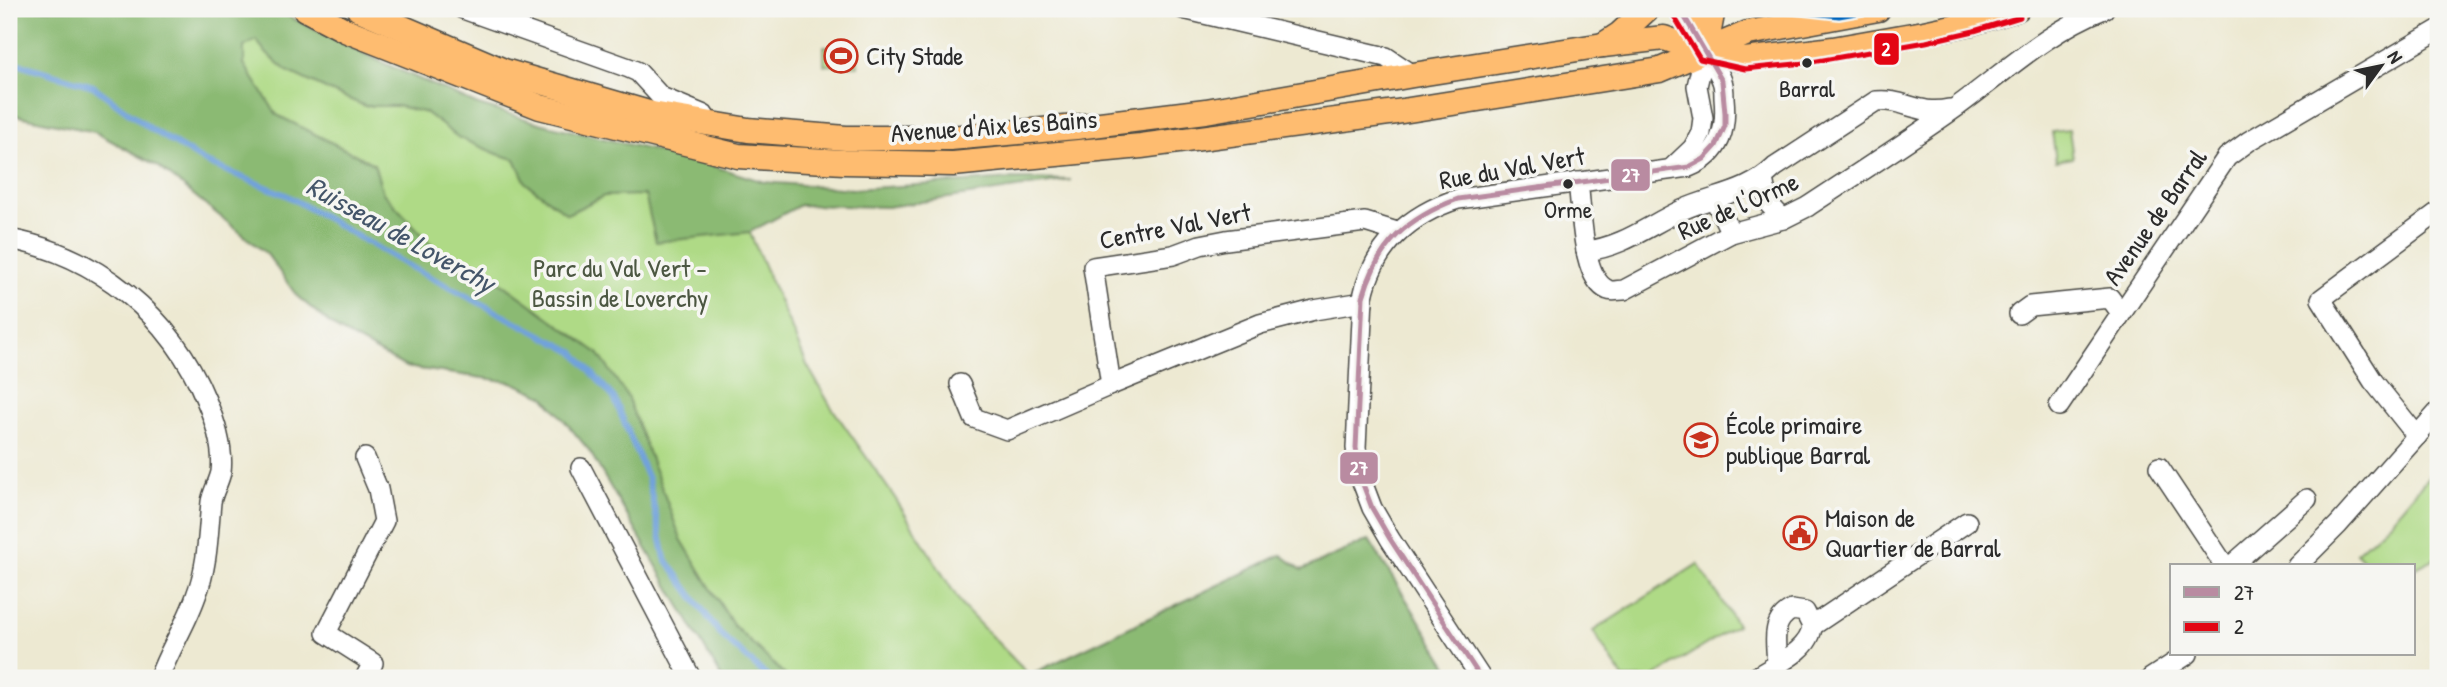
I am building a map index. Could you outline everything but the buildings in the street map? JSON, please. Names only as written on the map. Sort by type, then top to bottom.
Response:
[{"type":"main road","name":"Avenue d'Aix les Bains","points":[[304,9],[345,30],[540,107],[738,156],[953,164],[1141,146],[1396,112],[1660,70],[1748,33],[1878,9]]},
{"type":"main road","name":"Avenue d'Aix les Bains","points":[[359,9],[504,71],[652,114],[748,130],[846,138],[950,138],[1076,127],[1206,111],[1413,75],[1664,38],[1705,52],[1745,60],[1805,54],[1924,33],[2017,9]]},
{"type":"main road","points":[[1603,45],[1620,34],[1647,9]]},
{"type":"main road","points":[[1680,9],[1705,52]]},
{"type":"main road","points":[[1705,52],[1713,9]]},
{"type":"main road","points":[[1777,9],[1839,16]]},
{"type":"street","points":[[463,9],[638,72],[661,97],[748,130]]},
{"type":"street","points":[[1183,9],[1386,57],[1413,75]]},
{"type":"street","name":"Rue de l'Orme","points":[[1578,182],[1591,272],[1609,291],[1624,290],[1731,233],[1783,219],[1807,207],[1956,107],[2047,37],[2083,17],[2105,9]]},
{"type":"street","name":"Avenue de Barral","points":[[2059,406],[2227,157],[2249,141],[2438,30]]},
{"type":"street","name":"Rue du Val Vert","points":[[1481,678],[1390,539],[1372,508],[1361,479],[1356,448],[1366,281],[1373,266],[1397,232],[1426,212],[1458,199],[1689,167],[1704,159],[1716,146],[1725,126],[1722,80],[1705,52]]},
{"type":"street","name":"Rue de l'Orme","points":[[1586,251],[1622,243],[1683,209],[1714,200],[1763,179],[1775,167],[1877,101],[1893,101],[1936,112],[1956,107]]},
{"type":"street","points":[[1901,104],[1908,121],[1908,131],[1903,142]]},
{"type":"street","points":[[1763,179],[1768,202],[1783,219]]},
{"type":"street","points":[[1714,200],[1731,233]]},
{"type":"street","points":[[2417,436],[2374,381],[2321,299],[2438,212]]},
{"type":"street","name":"Centre Val Vert","points":[[1111,385],[1093,267],[1173,255],[1200,245],[1226,240],[1366,222],[1397,232]]},
{"type":"street","points":[[9,239],[36,244],[64,254],[131,295],[180,351],[210,409],[218,435],[221,471],[212,500],[204,572],[191,611],[159,678]]},
{"type":"street","points":[[2018,314],[2030,306],[2110,298],[2121,313]]},
{"type":"street","points":[[960,384],[974,418],[1007,430],[1260,324],[1314,310],[1363,302]]},
{"type":"street","points":[[2299,564],[2338,526],[2438,412]]},
{"type":"street","points":[[365,458],[378,489],[384,522],[326,633],[373,663],[365,678]]},
{"type":"street","points":[[2159,467],[2224,564]]},
{"type":"street","points":[[581,468],[691,678]]},
{"type":"street","points":[[2233,564],[2307,499]]},
{"type":"street","points":[[1755,678],[1807,643],[1812,626],[1967,522]]},
{"type":"street","points":[[1777,663],[1776,627],[1784,614],[1792,610],[1805,612],[1812,626]]},
{"type":"street","points":[[147,678],[169,653]]},
{"type":"street","points":[[2151,678],[2185,656]]},
{"type":"green space","name":"Parc du Val Vert - Bassin de Loverchy","points":[[9,9],[274,9],[383,63],[478,105],[727,180],[807,365],[830,405],[895,498],[963,607],[1030,676],[1281,555],[1302,570],[1369,540],[1454,676],[722,678],[589,450],[544,396],[512,382],[406,367],[338,330],[297,296],[267,254],[158,166],[95,132],[9,114]]},
{"type":"green space","points":[[9,9],[274,9],[383,63],[478,105],[543,124],[697,161],[764,182],[853,189],[1013,179],[1071,180],[887,207],[800,205],[750,232],[656,242],[645,195],[604,196],[567,214],[526,183],[515,159],[459,138],[426,113],[398,106],[365,106],[332,92],[287,71],[267,54],[256,40],[244,47],[244,64],[277,115],[374,164],[383,193],[452,266],[496,279],[598,353],[627,396],[681,539],[733,625],[788,678],[722,678],[589,450],[544,396],[512,382],[406,367],[338,330],[297,296],[267,254],[158,166],[95,132],[9,114]]},
{"type":"green space","name":"City Stade","points":[[824,46],[858,47],[858,66],[824,65]]},
{"type":"green space","points":[[2069,130],[2073,158],[2056,161],[2052,132]]},
{"type":"green space","points":[[2438,465],[2438,557],[2416,568],[2416,564],[2368,564],[2356,553],[2391,521]]},
{"type":"green space","points":[[1369,540],[1454,676],[1023,678],[1281,555],[1302,570]]},
{"type":"green space","points":[[1698,564],[1737,625],[1652,678],[1623,678],[1593,631]]},
{"type":"waterway","name":"Ruisseau de Loverchy","points":[[9,61],[93,86],[151,129],[207,163],[286,195],[405,264],[574,352],[614,398],[648,479],[665,558],[720,634],[769,678]]},
{"type":"transit line","name":"27","points":[[1481,678],[1390,539],[1372,508],[1361,479],[1356,448],[1363,297],[1369,278],[1386,248],[1409,224],[1440,206],[1458,199],[1689,167],[1704,159],[1716,146],[1725,126],[1722,81],[1680,9]]},
{"type":"transit line","points":[[1777,9],[1839,16],[1878,9]]},
{"type":"transit line","name":"2","points":[[1672,13],[1700,59],[1745,69],[1806,63],[1926,42],[2020,17]]},
{"type":"place","name":"City Stade","points":[[841,56]]},
{"type":"place","name":"Barral","points":[[1807,63]]},
{"type":"place","name":"Orme","points":[[1568,184]]},
{"type":"place","name":"École primaire publique Barral","points":[[1701,440]]},
{"type":"place","name":"Maison de Quartier de Barral","points":[[1800,533]]}]
